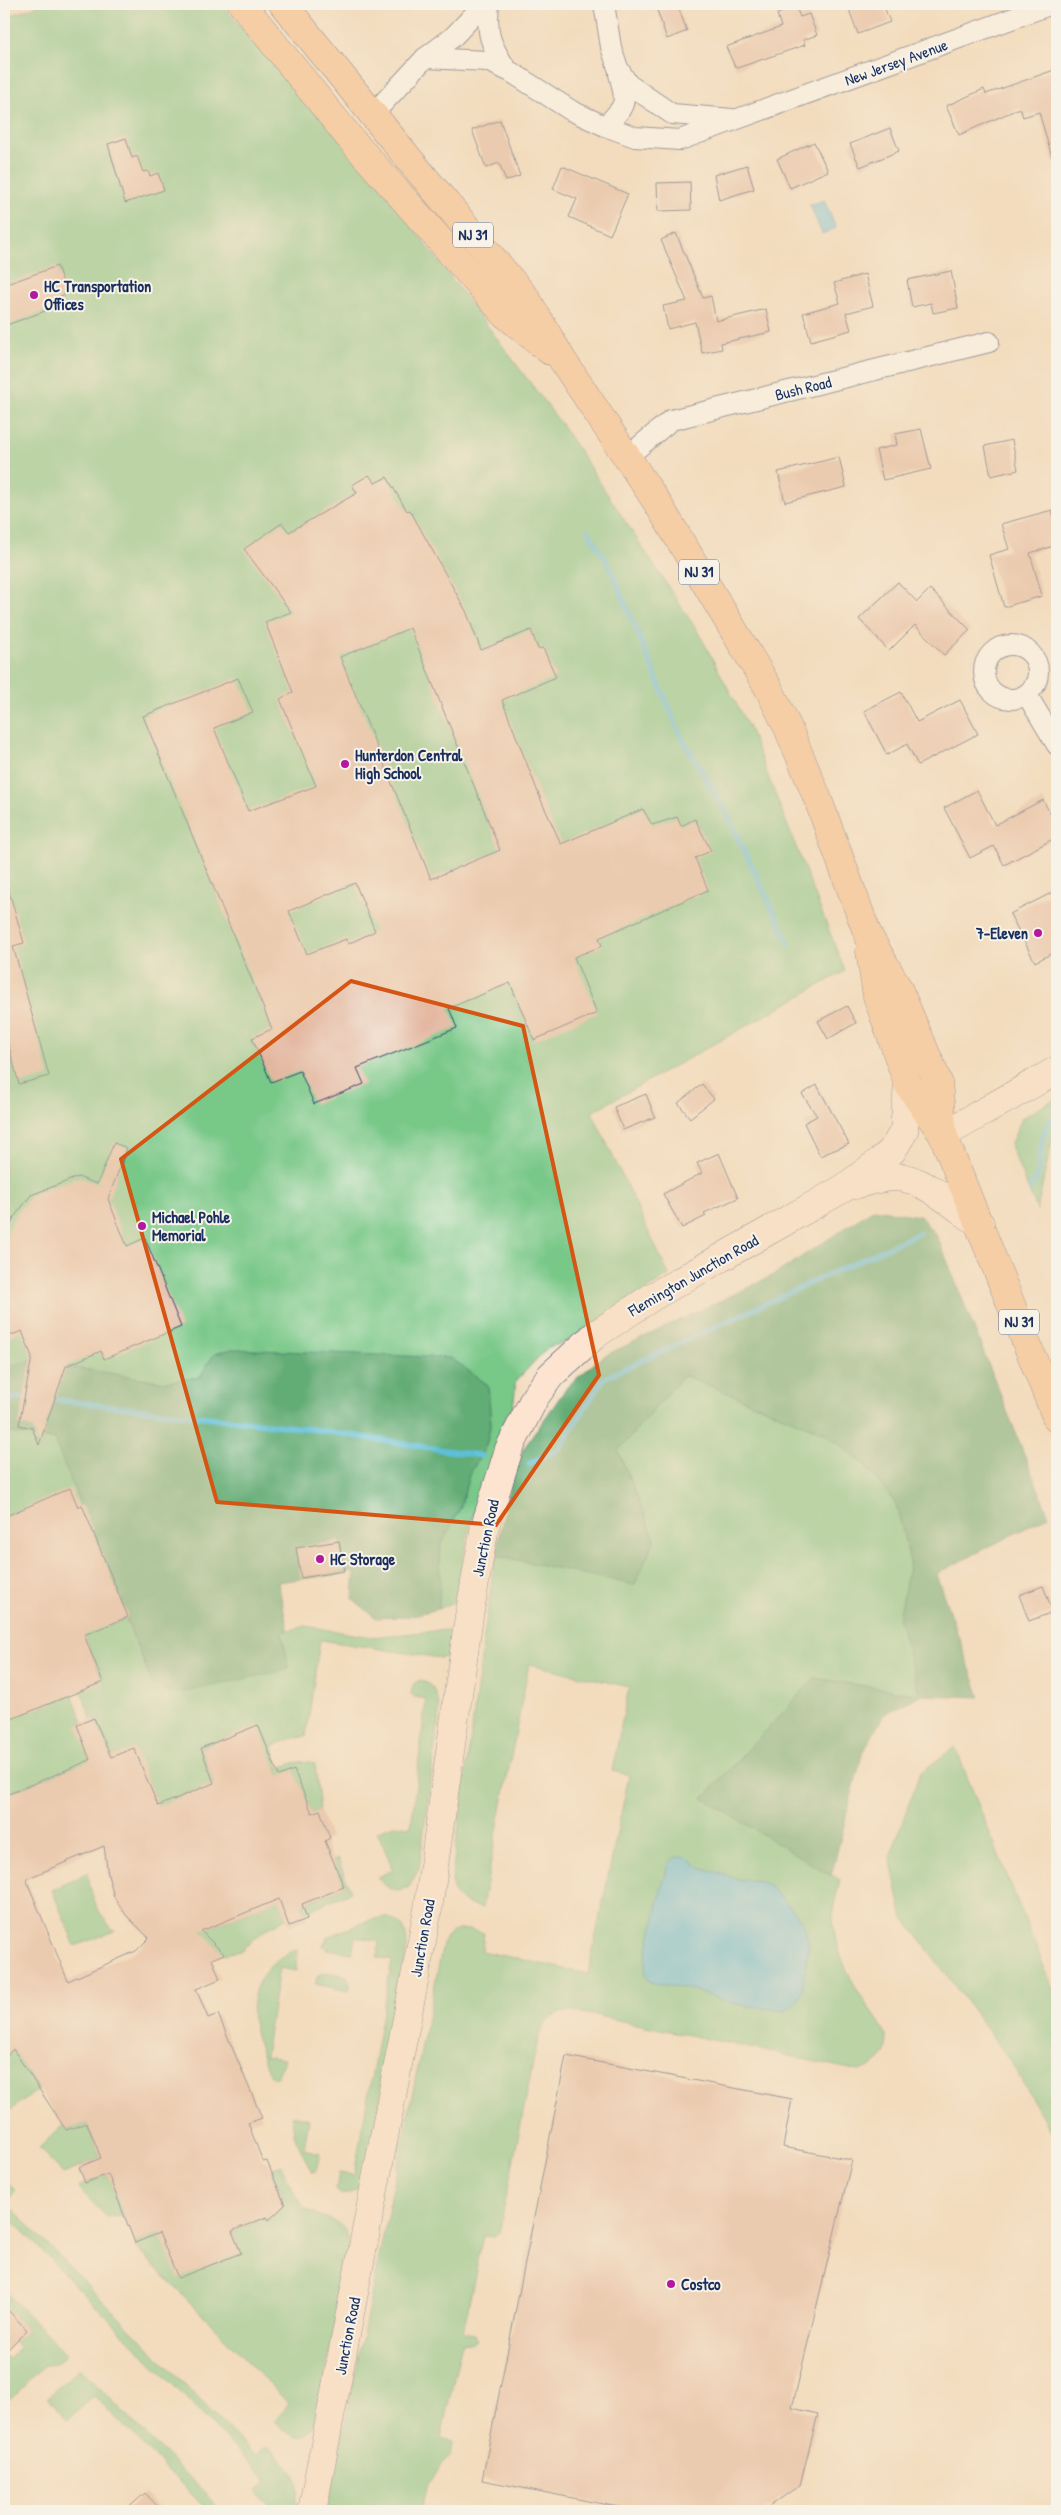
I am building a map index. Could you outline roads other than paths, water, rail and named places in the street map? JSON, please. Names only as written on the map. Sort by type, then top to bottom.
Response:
[{"type":"highway","name":"NJ 31","points":[[242,4],[349,137],[505,314],[563,361]]},
{"type":"highway","name":"NJ 31","points":[[283,4],[526,298],[563,361],[627,457],[769,689],[788,728],[820,805],[868,935],[898,988],[938,1082],[943,1135]]},
{"type":"highway","name":"NJ 31","points":[[868,935],[876,996],[908,1084],[943,1135],[1057,1419]]},
{"type":"street","points":[[373,114],[425,58],[453,37],[484,4]]},
{"type":"street","name":"New Jersey Avenue","points":[[489,4],[487,25],[491,46],[507,70]]},
{"type":"street","name":"New Jersey Avenue","points":[[604,4],[611,47],[626,98],[622,110],[605,126]]},
{"type":"street","name":"New Jersey Avenue","points":[[425,58],[487,61],[507,70],[558,104],[605,126],[635,137],[680,140],[740,120],[1018,10],[1052,4]]},
{"type":"street","name":"New Jersey Avenue","points":[[618,68],[628,84],[672,114],[740,120]]},
{"type":"street","name":"Bush Road","points":[[627,457],[671,420],[989,342]]},
{"type":"street","points":[[1027,695],[1057,746]]},
{"type":"street","points":[[943,1135],[1057,1070]]},
{"type":"street","points":[[844,1188],[880,1161],[899,1141],[904,1131],[908,1084]]},
{"type":"street","points":[[844,1188],[875,1179],[896,1177],[910,1179],[923,1185],[980,1224]]},
{"type":"street","name":"Flemington Junction Road","points":[[551,1375],[595,1335],[652,1297],[844,1188]]},
{"type":"street","name":"Junction Road","points":[[312,2511],[428,1909],[469,1616],[485,1526],[513,1440],[535,1397],[551,1375]]},
{"type":"water","points":[[824,200],[836,228],[822,234],[810,205]]},
{"type":"water","points":[[676,1857],[688,1858],[698,1866],[736,1879],[759,1881],[768,1885],[794,1911],[805,1927],[809,1945],[802,1991],[798,2001],[785,2011],[730,2003],[689,1989],[650,1982],[646,1976],[645,1961],[663,1882],[670,1862]]},
{"type":"waterway","points":[[588,531],[609,565],[681,736],[726,813],[790,945]]},
{"type":"waterway","points":[[1030,1189],[1038,1171],[1045,1131],[1049,1123],[1057,1115]]},
{"type":"waterway","points":[[529,1464],[559,1449],[604,1378],[919,1233]]},
{"type":"waterway","points":[[4,1398],[32,1398]]},
{"type":"waterway","points":[[48,1399],[311,1429],[482,1456]]},
{"type":"place","name":"HC Transportation Offices","points":[[34,295]]},
{"type":"place","name":"Hunterdon Central High School","points":[[345,764]]},
{"type":"place","name":"7-Eleven","points":[[1038,933]]},
{"type":"place","name":"Michael Pohle Memorial","points":[[142,1226]]},
{"type":"place","name":"HC Storage","points":[[320,1559]]},
{"type":"place","name":"Costco","points":[[671,2284]]}]
